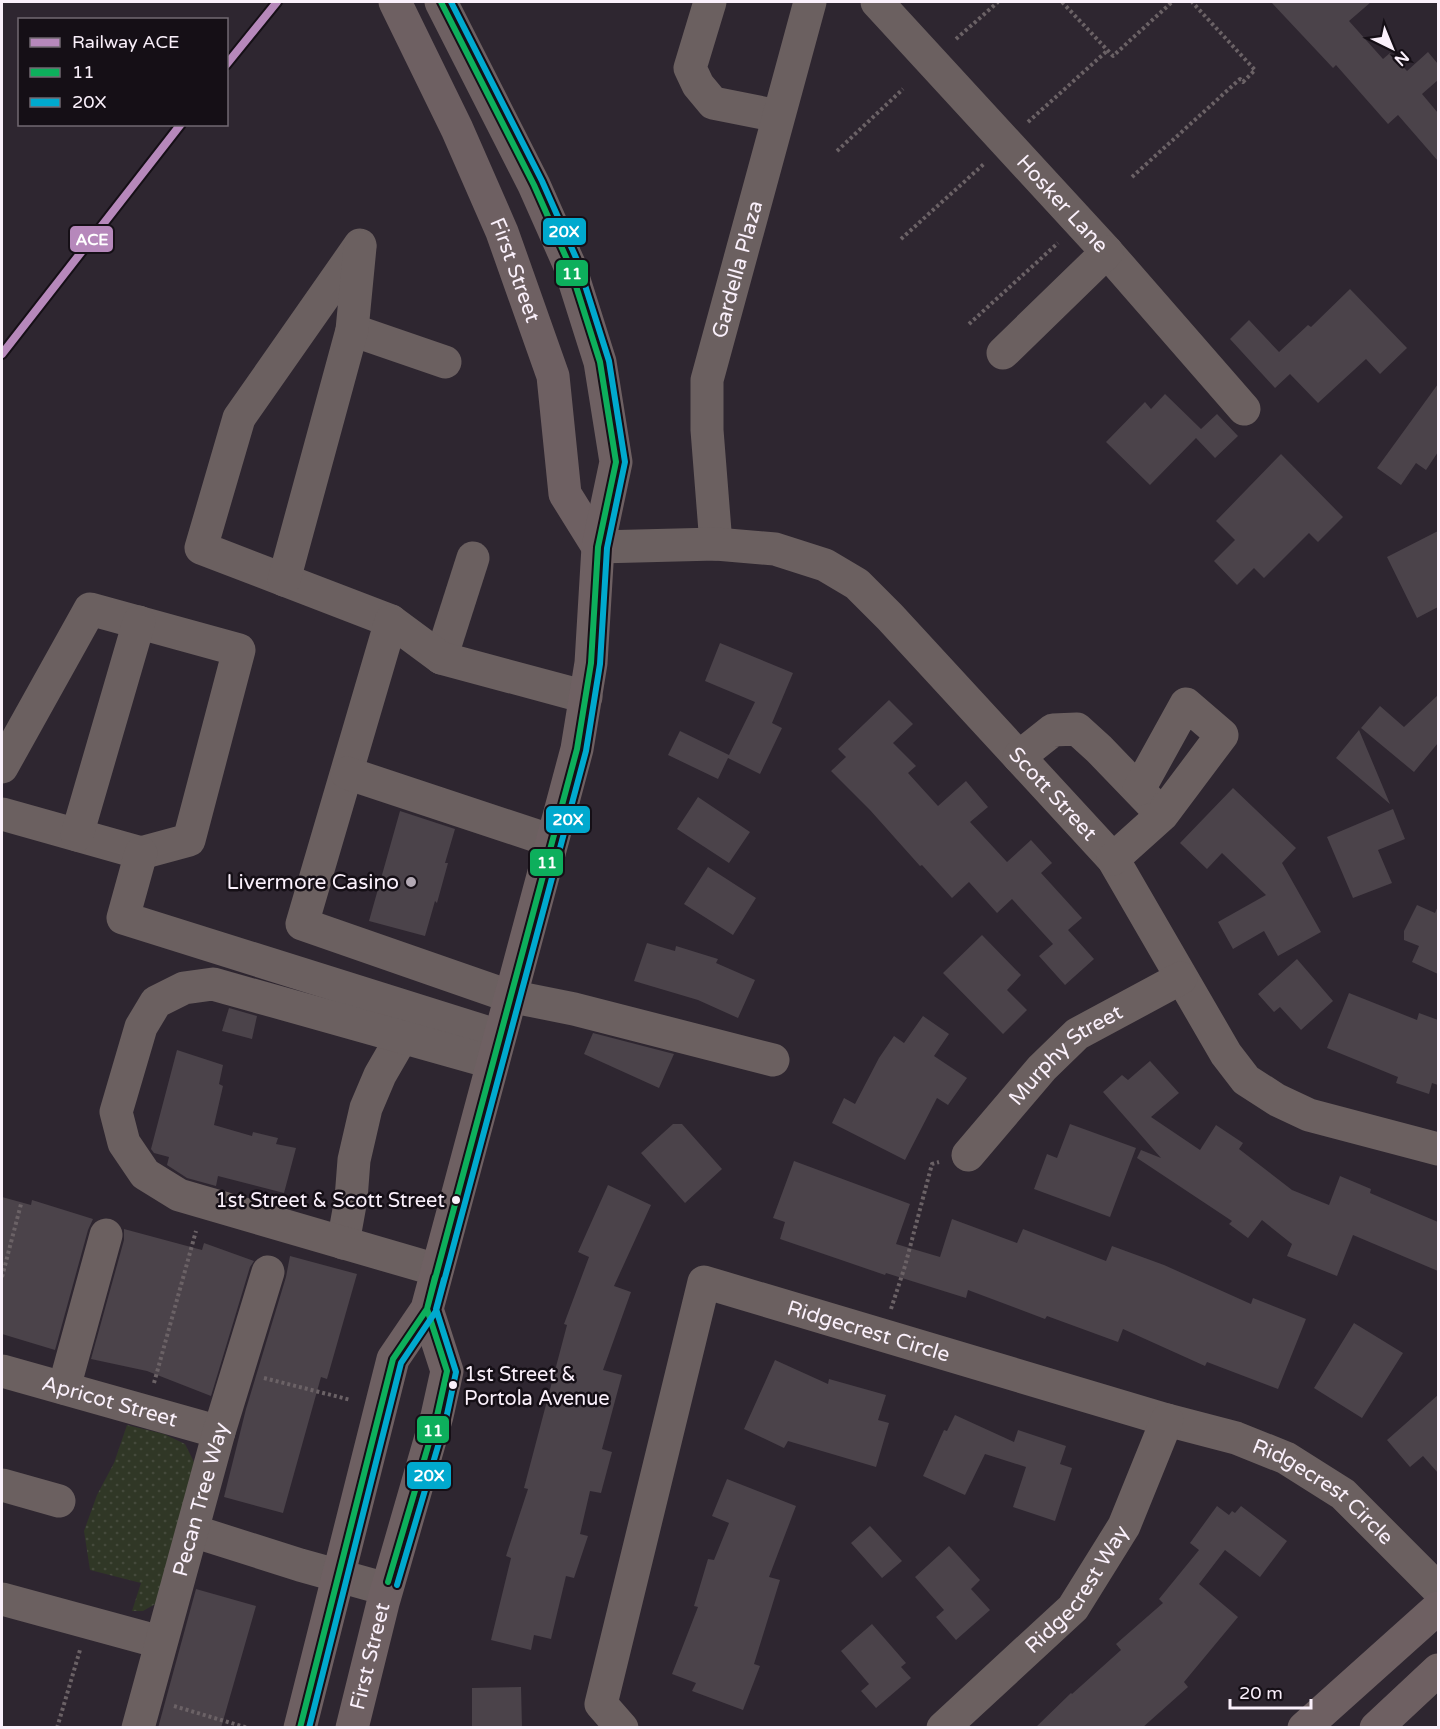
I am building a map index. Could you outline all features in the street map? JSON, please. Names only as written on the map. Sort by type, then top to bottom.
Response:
[{"type":"main road","points":[[300,1728],[393,1359],[426,1309],[577,749],[591,663],[598,547],[615,462],[600,362],[569,264],[534,185],[441,2]]},
{"type":"main road","name":"First Street","points":[[401,15],[457,129],[502,232],[553,376],[565,494],[598,547]]},
{"type":"main road","name":"First Street","points":[[352,1728],[386,1589],[437,1416],[447,1371],[426,1309]]},
{"type":"main road","points":[[1304,1728],[1438,1608]]},
{"type":"main road","points":[[1376,1728],[1438,1670]]},
{"type":"street","points":[[710,2],[690,68],[698,85],[713,103],[778,116]]},
{"type":"street","name":"Gardella Plaza","points":[[716,544],[707,430],[707,380],[810,2]]},
{"type":"street","name":"Hosker Lane","points":[[876,2],[1107,252],[1244,409]]},
{"type":"street","points":[[284,580],[352,330],[360,245],[239,418],[201,548],[284,580],[391,621],[441,658],[586,697]]},
{"type":"street","points":[[1003,353],[1107,252]]},
{"type":"street","points":[[352,330],[445,362]]},
{"type":"street","name":"Scott Street","points":[[598,547],[716,544],[775,549],[825,565],[857,584],[1113,859],[1226,1054],[1246,1080],[1277,1100],[1309,1115],[1438,1149]]},
{"type":"street","points":[[441,658],[473,558]]},
{"type":"street","points":[[2,767],[90,609],[239,650],[189,840],[141,854],[2,814]]},
{"type":"street","points":[[391,621],[302,924],[509,996],[574,1009],[773,1060]]},
{"type":"street","points":[[77,835],[139,622]]},
{"type":"street","points":[[1113,859],[1162,815],[1222,735],[1186,704],[1138,789]]},
{"type":"street","points":[[1019,758],[1053,730],[1077,729],[1100,749],[1162,815]]},
{"type":"street","points":[[347,773],[552,841]]},
{"type":"street","points":[[141,854],[123,918],[495,1049]]},
{"type":"street","name":"Murphy Street","points":[[968,1155],[1042,1068],[1077,1034],[1182,978]]},
{"type":"street","points":[[437,1270],[179,1195],[145,1174],[124,1143],[116,1113],[141,1027],[156,1002],[184,988],[213,984],[402,1037],[495,1049]]},
{"type":"street","points":[[343,1243],[351,1199],[354,1160],[366,1108],[380,1075],[402,1037]]},
{"type":"street","points":[[64,1388],[106,1235]]},
{"type":"street","name":"Pecan Tree Way","points":[[141,1713],[219,1432],[268,1272]]},
{"type":"street","name":"Ridgecrest Circle","points":[[622,1728],[601,1704],[704,1281],[1167,1420],[1236,1438],[1286,1458],[1343,1494],[1438,1589]]},
{"type":"street","name":"Apricot Street","points":[[2,1371],[219,1432]]},
{"type":"street","name":"Ridgecrest Way","points":[[943,1728],[1073,1608],[1124,1526],[1167,1420]]},
{"type":"street","points":[[2,1485],[59,1501]]},
{"type":"street","points":[[193,1531],[386,1589]]},
{"type":"street","points":[[2,1599],[160,1642]]},
{"type":"path","points":[[956,39],[998,2]]},
{"type":"path","points":[[1062,2],[1113,56],[1172,2]]},
{"type":"path","points":[[1132,177],[1240,79],[1243,82],[1256,70],[1192,2]]},
{"type":"path","points":[[1021,129],[1108,50]]},
{"type":"path","points":[[837,151],[903,89]]},
{"type":"path","points":[[901,239],[992,156]]},
{"type":"path","points":[[969,324],[1065,236]]},
{"type":"path","points":[[883,1335],[905,1266],[932,1164],[968,1155]]},
{"type":"path","points":[[2,1277],[21,1204]]},
{"type":"path","points":[[153,1388],[197,1227]]},
{"type":"path","points":[[238,1371],[351,1400]]},
{"type":"path","points":[[57,1728],[81,1646]]},
{"type":"path","points":[[141,1713],[248,1728]]},
{"type":"green space","points":[[127,1425],[164,1434],[185,1444],[195,1464],[157,1603],[143,1611],[132,1611],[141,1583],[90,1570],[84,1531],[97,1495],[114,1463]]},
{"type":"building","points":[[1271,2],[1371,2],[1349,21],[1383,59],[1390,53],[1407,71],[1428,52],[1438,64],[1438,80],[1422,94],[1438,113],[1438,161],[1398,115],[1388,124],[1336,65],[1333,68]]},
{"type":"building","points":[[1350,289],[1407,348],[1380,374],[1366,359],[1318,403],[1290,374],[1275,388],[1230,339],[1249,320],[1279,352],[1308,325],[1311,327]]},
{"type":"building","points":[[1438,384],[1438,452],[1426,470],[1416,463],[1401,485],[1377,468]]},
{"type":"building","points":[[1165,394],[1201,429],[1217,414],[1238,436],[1215,458],[1196,438],[1150,485],[1106,442],[1145,402],[1151,409]]},
{"type":"building","points":[[1281,454],[1343,517],[1318,542],[1309,533],[1264,578],[1254,568],[1237,585],[1214,561],[1235,540],[1216,521]]},
{"type":"building","points":[[1438,531],[1438,607],[1417,618],[1387,557]]},
{"type":"building","points":[[720,643],[793,673],[772,723],[782,728],[760,774],[728,758],[718,779],[668,755],[680,731],[729,755],[755,702],[705,681]]},
{"type":"building","points":[[1438,695],[1438,743],[1414,772],[1361,728],[1380,706],[1404,727]]},
{"type":"building","points":[[889,700],[913,724],[893,743],[916,766],[908,773],[938,806],[966,781],[988,807],[970,822],[1007,862],[1031,840],[1052,863],[1041,873],[1082,918],[1068,930],[1094,959],[1065,985],[1039,956],[1053,944],[1012,899],[997,913],[969,882],[952,898],[831,771],[846,757],[838,749]]},
{"type":"building","points":[[1359,730],[1390,804],[1336,758]]},
{"type":"building","points":[[1233,788],[1296,848],[1282,863],[1321,932],[1278,956],[1264,931],[1233,949],[1218,922],[1266,895],[1222,853],[1207,869],[1180,843]]},
{"type":"building","points":[[698,797],[750,832],[729,863],[677,829]]},
{"type":"building","points":[[1393,809],[1405,839],[1378,850],[1392,883],[1353,898],[1327,837]]},
{"type":"building","name":"Livermore Casino","points":[[400,811],[455,829],[437,903],[435,901],[425,936],[369,921]]},
{"type":"building","points":[[708,867],[756,898],[733,935],[684,904]]},
{"type":"building","points":[[1417,905],[1435,913],[1438,906],[1438,974],[1412,962],[1419,946],[1404,940],[1404,931]]},
{"type":"building","points":[[982,935],[1021,975],[1007,990],[1027,1010],[1003,1034],[943,973]]},
{"type":"building","points":[[647,943],[675,951],[676,946],[718,959],[716,963],[755,980],[738,1018],[698,1000],[634,981]]},
{"type":"building","points":[[1297,959],[1333,1001],[1301,1030],[1280,1007],[1274,1012],[1258,994]]},
{"type":"building","points":[[1349,993],[1417,1020],[1419,1013],[1438,1020],[1438,1085],[1432,1083],[1429,1094],[1396,1083],[1398,1077],[1327,1048]]},
{"type":"building","points":[[229,1008],[257,1016],[252,1039],[222,1031]]},
{"type":"building","points":[[923,1016],[949,1034],[934,1056],[967,1078],[948,1105],[937,1098],[905,1160],[832,1123],[844,1098],[855,1104],[879,1058],[894,1036],[904,1043]]},
{"type":"building","points":[[593,1033],[674,1054],[659,1088],[584,1054]]},
{"type":"building","points":[[177,1050],[223,1065],[219,1084],[223,1086],[214,1125],[252,1136],[253,1132],[278,1138],[276,1144],[296,1148],[284,1193],[218,1176],[216,1186],[187,1178],[167,1165],[169,1157],[154,1153],[151,1149]]},
{"type":"building","points":[[1150,1061],[1179,1093],[1151,1117],[1200,1150],[1216,1125],[1243,1143],[1239,1149],[1292,1190],[1329,1205],[1340,1176],[1371,1189],[1370,1193],[1438,1222],[1438,1271],[1353,1235],[1337,1276],[1287,1256],[1292,1244],[1262,1220],[1248,1238],[1229,1224],[1232,1221],[1137,1158],[1141,1150],[1161,1158],[1103,1092],[1122,1075],[1128,1080]]},
{"type":"building","points":[[673,1124],[682,1124],[722,1169],[685,1203],[641,1153]]},
{"type":"building","points":[[1070,1124],[1136,1148],[1110,1217],[1034,1189],[1047,1154],[1057,1158]]},
{"type":"building","points":[[794,1161],[910,1204],[896,1244],[940,1257],[952,1219],[1017,1243],[1023,1229],[1106,1261],[1112,1246],[1164,1265],[1251,1304],[1253,1298],[1306,1319],[1278,1389],[1207,1362],[1205,1366],[1123,1329],[1118,1342],[1047,1316],[1045,1319],[968,1290],[966,1298],[886,1273],[885,1275],[780,1239],[785,1222],[773,1218]]},
{"type":"building","points":[[608,1185],[651,1205],[614,1286],[631,1292],[603,1370],[622,1375],[602,1449],[612,1452],[601,1493],[590,1491],[580,1534],[588,1536],[574,1578],[566,1576],[551,1639],[534,1635],[531,1650],[491,1640],[511,1558],[506,1556],[528,1489],[524,1488],[567,1325],[564,1324],[589,1257],[578,1252]]},
{"type":"building","points":[[2,1197],[31,1205],[32,1200],[93,1219],[55,1350],[2,1334]]},
{"type":"building","points":[[124,1229],[202,1250],[204,1243],[254,1261],[250,1267],[211,1396],[147,1371],[91,1359],[124,1240]]},
{"type":"building","points":[[290,1256],[357,1274],[327,1379],[321,1377],[283,1513],[224,1497],[246,1409],[286,1277]]},
{"type":"building","points":[[1354,1323],[1403,1353],[1362,1418],[1314,1388]]},
{"type":"building","points":[[775,1360],[828,1384],[829,1379],[886,1395],[878,1420],[889,1423],[876,1467],[788,1441],[784,1448],[744,1429]]},
{"type":"building","points":[[1438,1395],[1438,1473],[1423,1456],[1410,1467],[1387,1440]]},
{"type":"building","points":[[955,1415],[1014,1442],[1018,1430],[1066,1446],[1060,1464],[1072,1468],[1055,1521],[1013,1507],[1026,1467],[985,1454],[965,1495],[923,1476],[944,1430],[947,1431]]},
{"type":"building","points":[[727,1479],[796,1506],[769,1577],[780,1580],[754,1664],[760,1666],[743,1710],[692,1691],[696,1683],[672,1674],[698,1607],[694,1606],[708,1559],[714,1560],[729,1523],[712,1516]]},
{"type":"building","points":[[1217,1506],[1229,1515],[1232,1511],[1235,1513],[1241,1506],[1287,1541],[1260,1577],[1225,1550],[1199,1584],[1238,1617],[1184,1682],[1188,1687],[1142,1728],[1035,1728],[1121,1650],[1116,1644],[1163,1603],[1159,1599],[1199,1550],[1190,1543]]},
{"type":"building","points":[[870,1526],[902,1561],[882,1578],[851,1543]]},
{"type":"building","points":[[949,1546],[980,1580],[971,1589],[990,1610],[956,1640],[936,1617],[944,1610],[915,1577]]},
{"type":"building","points":[[196,1589],[256,1606],[221,1728],[158,1728]]},
{"type":"building","points":[[872,1624],[906,1663],[901,1667],[911,1678],[876,1708],[861,1691],[869,1684],[841,1651]]},
{"type":"building","points":[[521,1687],[522,1728],[472,1728],[472,1688]]},
{"type":"rail line","name":"ACE","points":[[228,63],[277,2]]},
{"type":"rail line","name":"ACE","points":[[2,354],[179,126]]},
{"type":"transit line","name":"11","points":[[300,1728],[393,1359],[427,1309],[577,749],[591,663],[598,547],[616,462],[600,362],[569,264],[534,185],[441,2]]},
{"type":"transit line","name":"20X","points":[[309,1728],[401,1363],[436,1311],[586,751],[600,664],[607,548],[625,462],[609,361],[577,260],[542,181],[451,2]]},
{"type":"transit line","name":"11","points":[[388,1582],[437,1416],[447,1371],[427,1309],[435,1277]]},
{"type":"transit line","name":"20X","points":[[397,1585],[446,1419],[456,1372],[436,1309],[444,1279]]},
{"type":"place","name":"Livermore Casino","points":[[411,882]]},
{"type":"place","name":"1st Street & Scott Street","points":[[456,1200]]},
{"type":"place","name":"1st Street & Portola Avenue","points":[[453,1385]]}]
